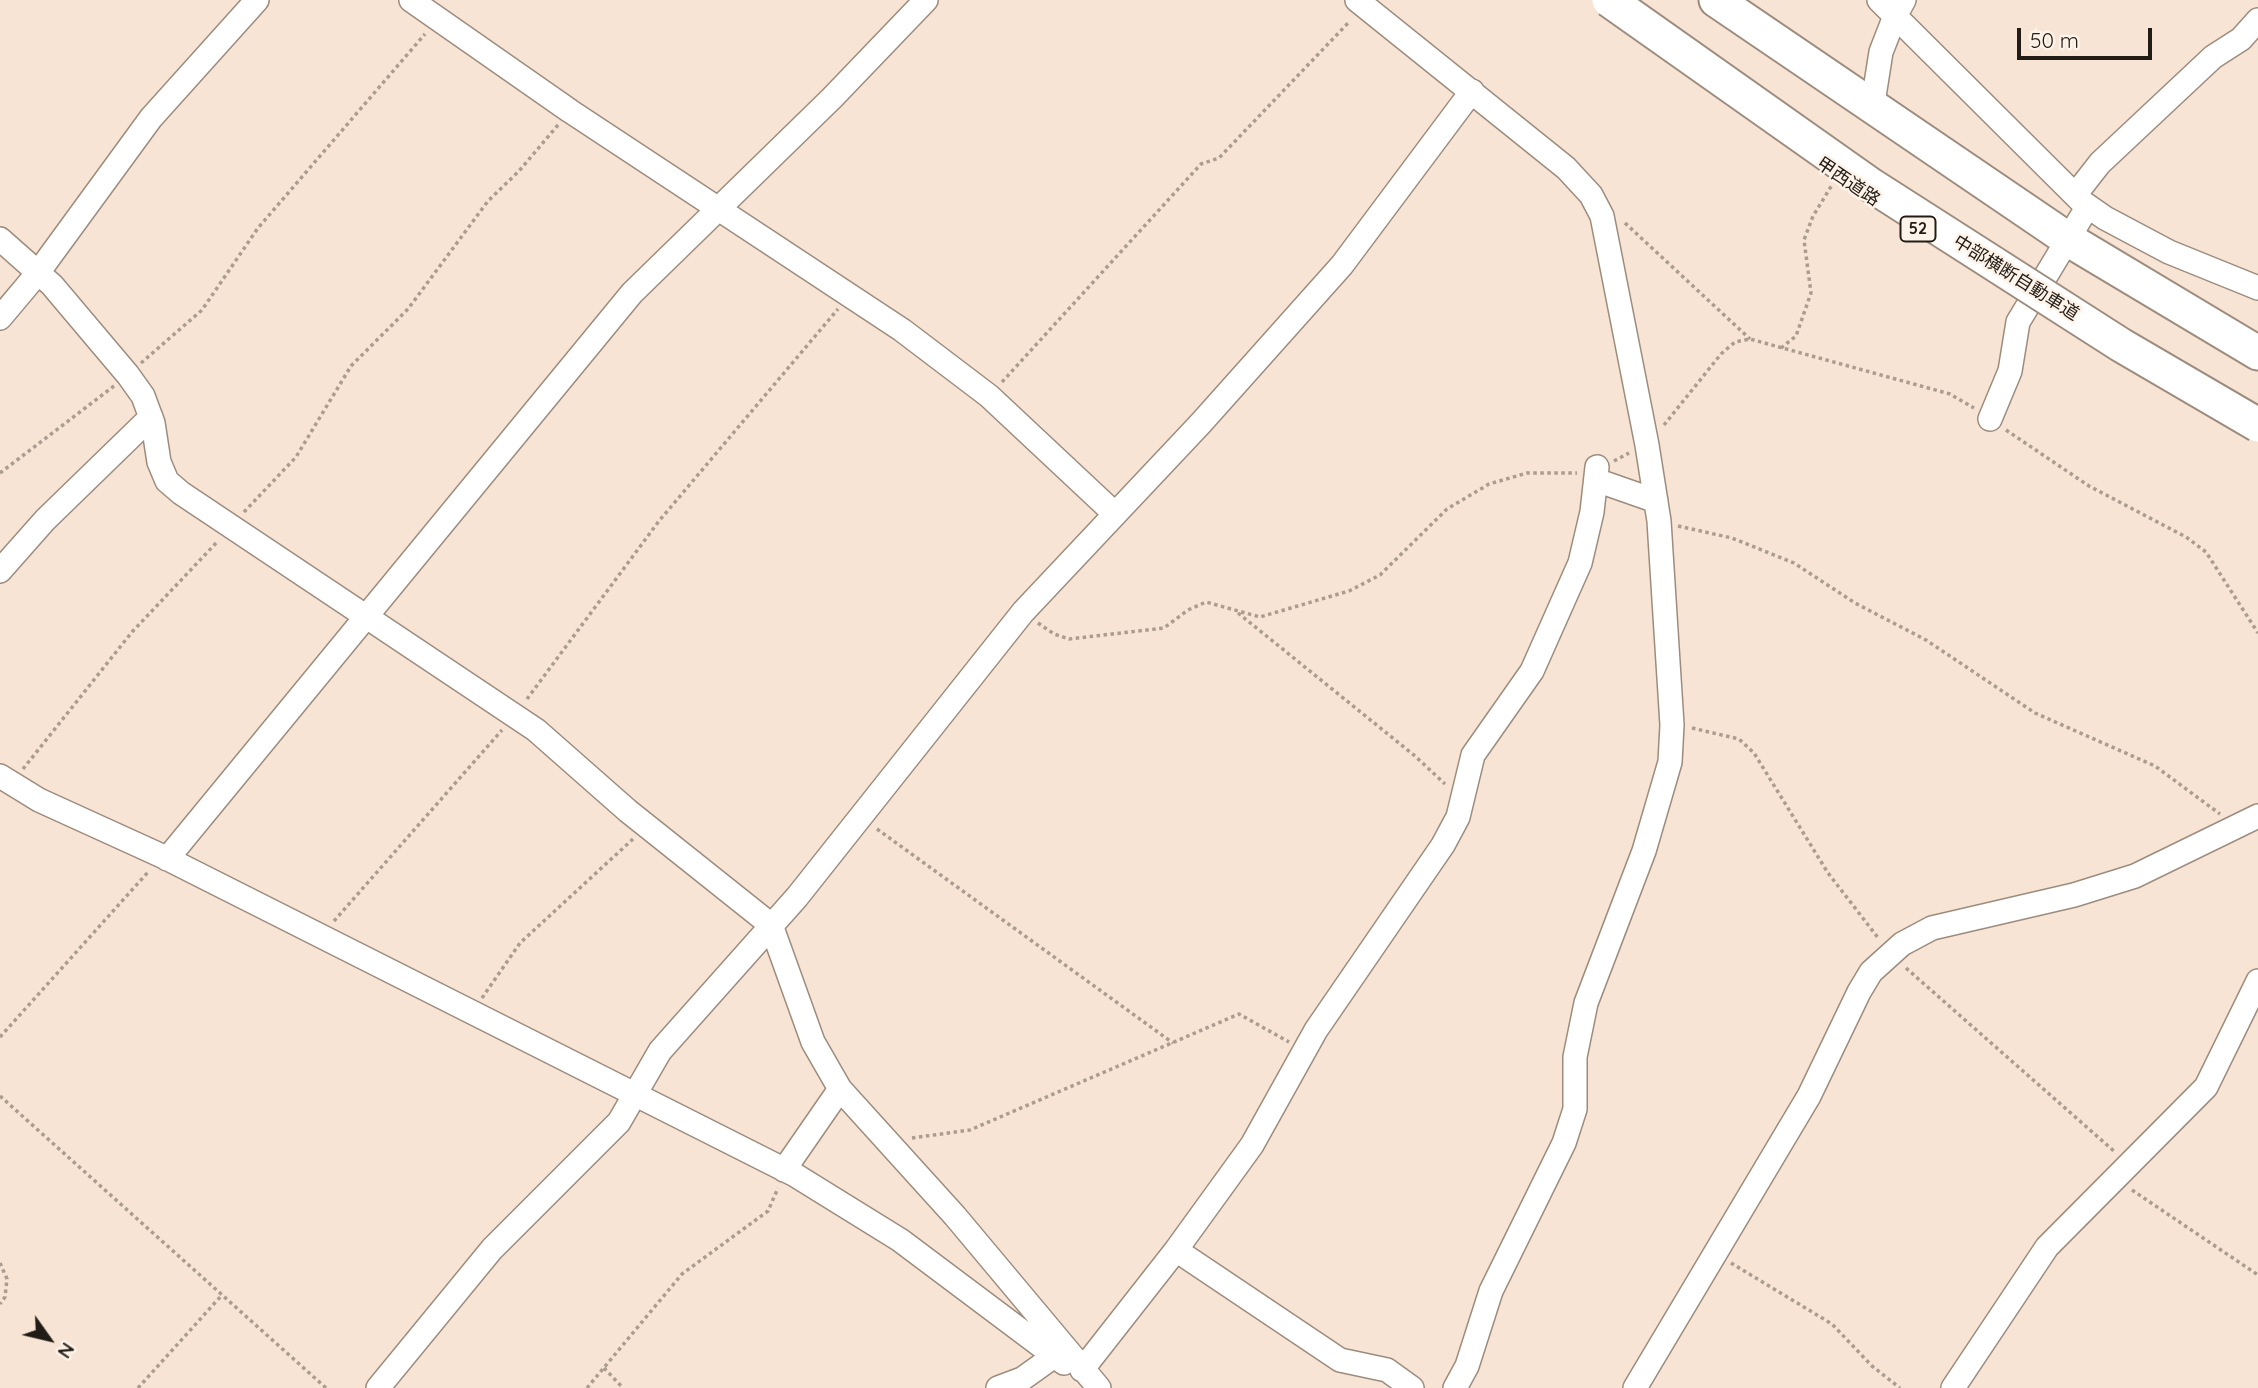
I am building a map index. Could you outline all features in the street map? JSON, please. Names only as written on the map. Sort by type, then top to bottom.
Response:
[{"type":"highway","name":"甲西道路","points":[[1591,0],[1837,176],[2029,300],[2258,438]]},
{"type":"highway","name":"中部横断自動車道","points":[[1609,0],[1871,185],[2121,345],[2258,425]]},
{"type":"highway","name":"中部横断自動車道","points":[[1635,0],[1880,172],[2134,334],[2258,408]]},
{"type":"highway","points":[[1716,0],[2069,240],[2258,353]]},
{"type":"street","points":[[0,318],[37,274],[151,118],[257,0]]},
{"type":"street","points":[[411,0],[570,111],[902,330],[989,396],[1115,514]]},
{"type":"street","points":[[164,858],[632,293],[716,208],[832,99],[926,0]]},
{"type":"street","points":[[1361,3],[1566,168],[1591,195],[1602,216],[1647,445],[1657,511],[1672,724],[1670,762],[1644,851],[1586,1003],[1576,1056],[1574,1109],[1564,1143],[1491,1291],[1467,1366],[1455,1388]]},
{"type":"street","points":[[1872,108],[1881,52],[1893,5]]},
{"type":"street","points":[[1893,5],[2081,200],[2169,252],[2258,288]]},
{"type":"street","points":[[1990,419],[2010,371],[2018,322],[2029,300],[2069,240],[2081,200],[2100,163],[2213,57],[2241,39],[2258,20]]},
{"type":"street","points":[[378,1388],[492,1249],[619,1122],[660,1051],[771,925],[1023,612],[1342,265],[1472,91]]},
{"type":"street","points":[[0,239],[52,285],[128,375],[142,396],[151,417],[159,462],[167,481],[231,527],[536,730],[647,826],[771,925],[813,1042],[840,1089],[889,1141],[1058,1352],[1098,1388]]},
{"type":"street","points":[[0,571],[45,520],[151,417]]},
{"type":"street","points":[[1082,1370],[1176,1250],[1252,1145],[1305,1050],[1443,845],[1458,817],[1460,799],[1473,755],[1532,671],[1580,563],[1597,473],[1657,511]]},
{"type":"street","points":[[6,779],[39,800],[164,858],[473,1011],[784,1170],[900,1240],[1058,1352],[1082,1370],[1098,1388]]},
{"type":"street","points":[[1635,1388],[1809,1096],[1871,972],[1902,944],[1932,928],[2074,895],[2135,876],[2258,816]]},
{"type":"street","points":[[1952,1388],[2047,1247],[2113,1177],[2206,1087],[2258,981]]},
{"type":"street","points":[[784,1170],[840,1089]]},
{"type":"street","points":[[1176,1250],[1340,1360],[1387,1370],[1412,1388]]},
{"type":"street","points":[[998,1388],[1024,1383],[1058,1352]]},
{"type":"path","points":[[989,396],[1201,164],[1219,158],[1361,3]]},
{"type":"path","points":[[0,473],[128,375],[202,310],[258,228],[438,19]]},
{"type":"path","points":[[6,779],[132,632],[296,457],[351,366],[408,309],[488,201],[519,171],[570,111]]},
{"type":"path","points":[[1781,348],[1797,335],[1811,293],[1804,240],[1813,216],[1837,176]]},
{"type":"path","points":[[1620,219],[1750,340]]},
{"type":"path","points":[[321,936],[514,716],[659,521],[849,297]]},
{"type":"path","points":[[1023,612],[1054,634],[1069,639],[1164,628],[1188,610],[1206,602],[1260,617],[1349,591],[1380,575],[1447,509],[1489,484],[1527,473],[1597,473],[1647,445],[1721,354],[1735,341],[1750,340],[1950,394],[2089,486],[2186,537],[2206,552],[2258,633]]},
{"type":"path","points":[[1657,511],[1794,563],[1855,603],[1926,640],[2035,713],[2155,766],[2237,827]]},
{"type":"path","points":[[1236,612],[1415,756],[1460,799]]},
{"type":"path","points":[[858,815],[1173,1043]]},
{"type":"path","points":[[473,1011],[520,943],[647,826]]},
{"type":"path","points":[[0,1037],[164,858]]},
{"type":"path","points":[[889,1141],[970,1130],[1239,1014],[1305,1050]]},
{"type":"path","points":[[0,1096],[326,1388]]},
{"type":"path","points":[[587,1388],[682,1274],[768,1211],[784,1170]]},
{"type":"path","points":[[2113,1177],[2258,1275]]},
{"type":"path","points":[[1716,1253],[1832,1324],[1872,1366],[1900,1388]]},
{"type":"path","points":[[0,1263],[7,1279],[5,1297],[0,1304]]},
{"type":"path","points":[[138,1388],[222,1295]]},
{"type":"path","points":[[604,1368],[623,1388]]}]
